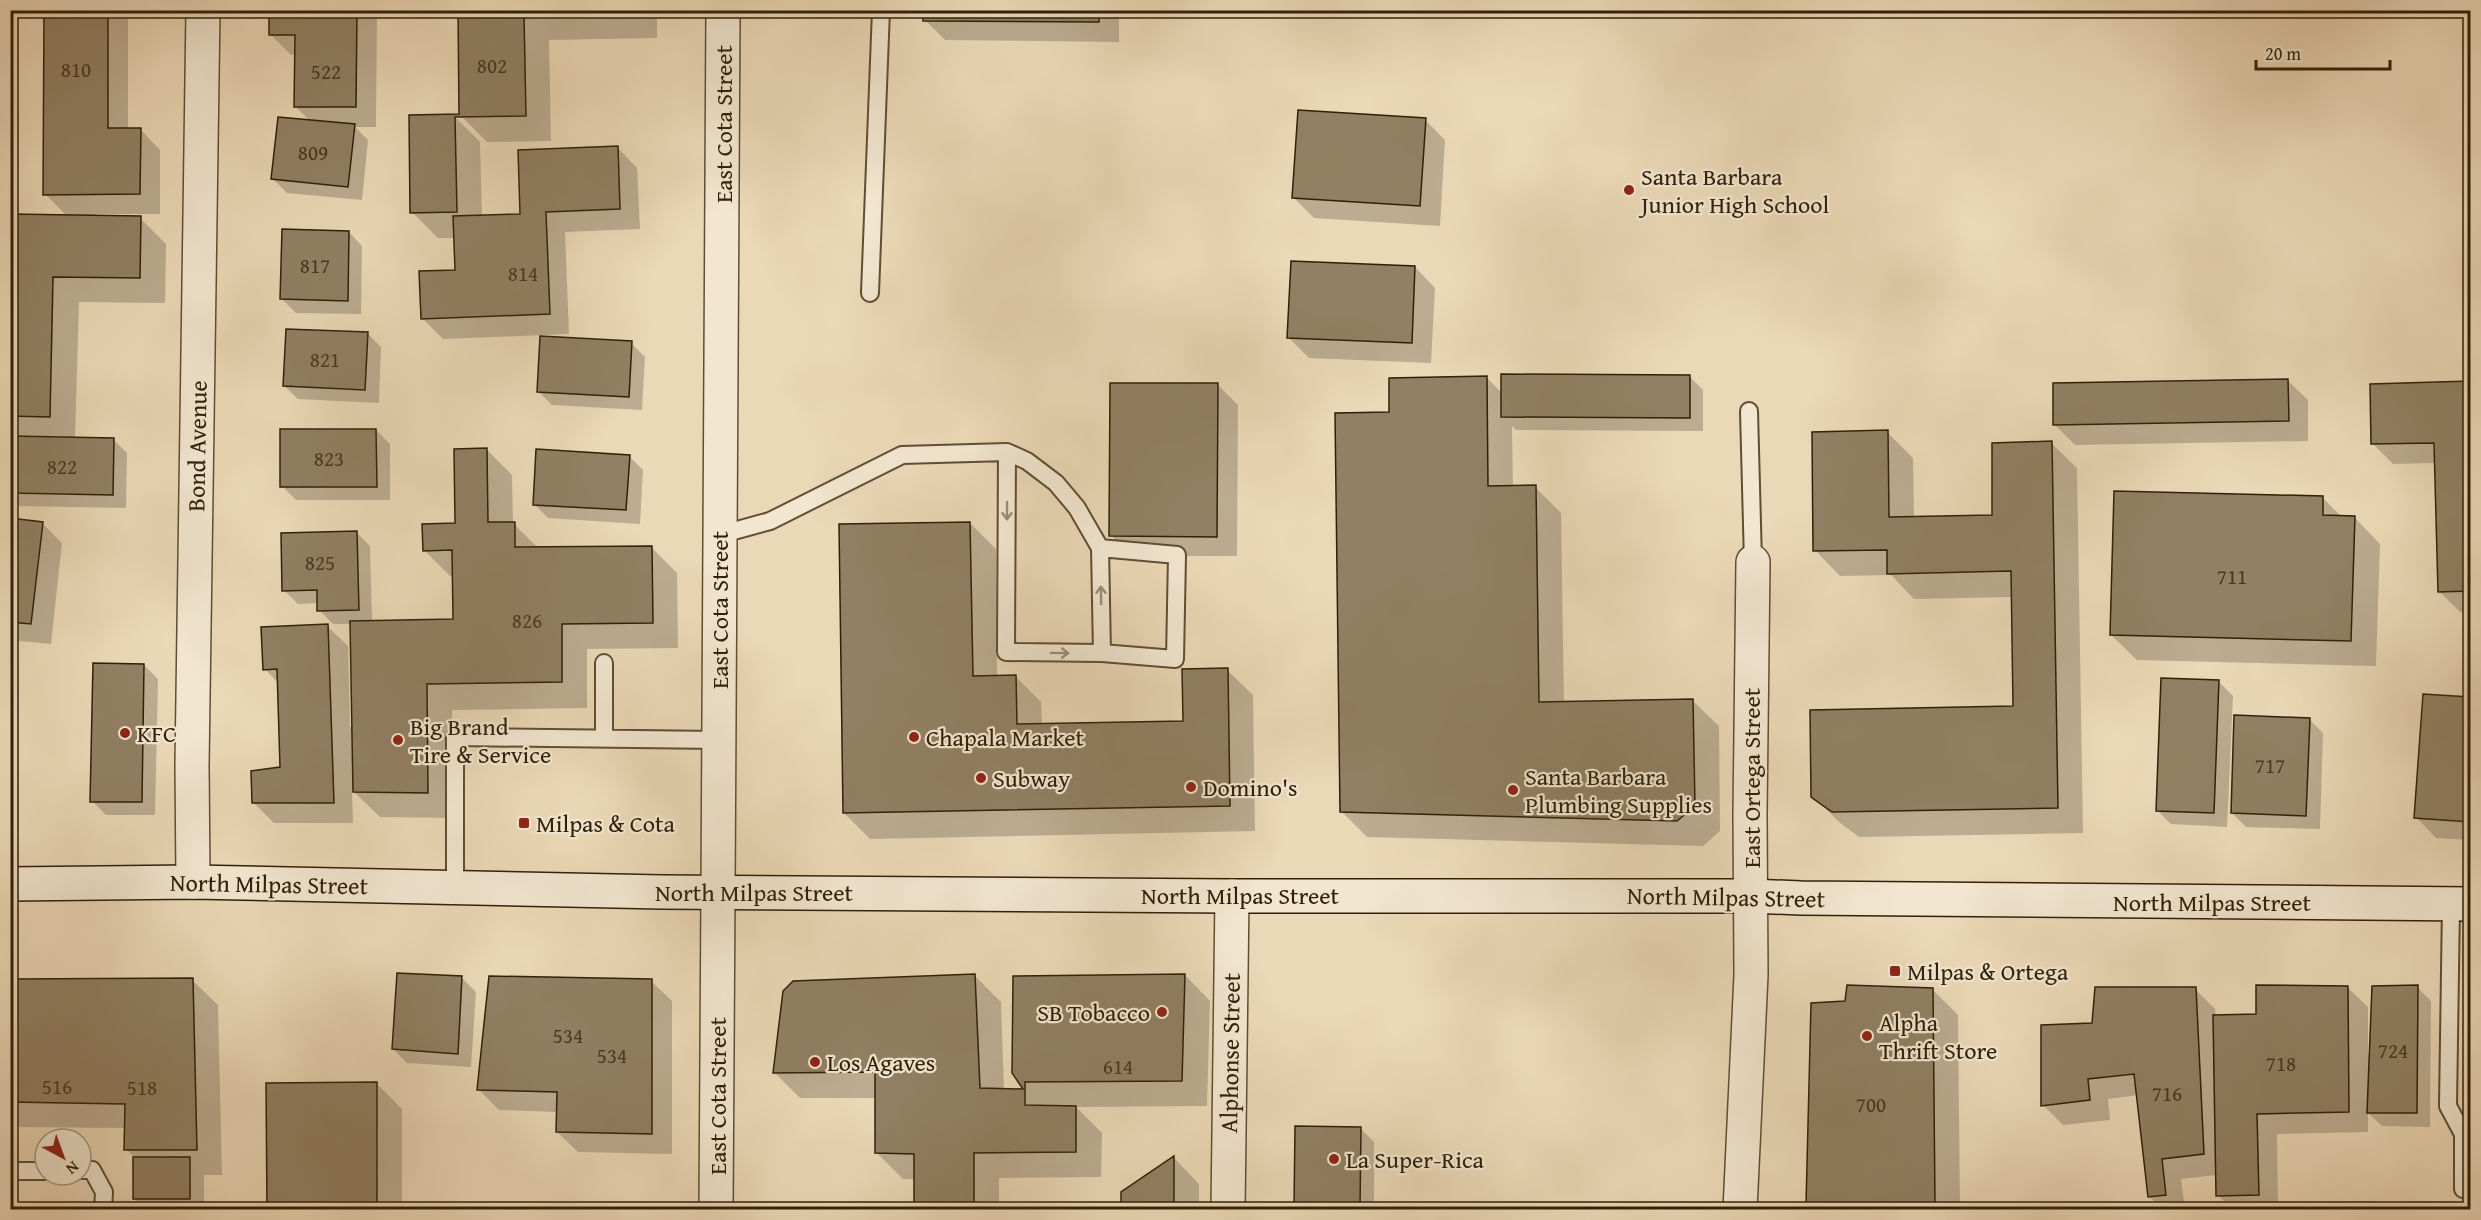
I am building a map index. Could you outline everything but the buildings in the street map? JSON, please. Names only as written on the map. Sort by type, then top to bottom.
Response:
[{"type":"street","name":"Bond Avenue","points":[[193,882],[192,765],[203,10]]},
{"type":"street","name":"East Cota Street","points":[[716,1209],[723,10]]},
{"type":"street","name":"East Ortega Street","points":[[1740,1209],[1751,975],[1753,562]]},
{"type":"street","name":"North Milpas Street","points":[[10,884],[193,882],[718,892],[1232,896],[1750,896],[2461,904]]},
{"type":"street","name":"Alphonse Street","points":[[1228,1209],[1232,896]]},
{"type":"lane","points":[[870,293],[881,10]]},
{"type":"lane","points":[[1749,411],[1753,562]]},
{"type":"lane","points":[[719,535],[770,521],[902,455],[1007,452],[1027,461],[1056,483],[1077,508],[1100,548],[1102,653]]},
{"type":"lane","points":[[1007,452],[1006,652],[1102,653],[1175,659],[1177,555],[1100,548]]},
{"type":"lane","points":[[603,663],[604,738]]},
{"type":"lane","points":[[456,888],[455,737],[719,740]]},
{"type":"lane","points":[[2461,904],[2448,1106],[2463,1134],[2463,1189]]},
{"type":"lane","points":[[10,1171],[33,1171]]},
{"type":"lane","points":[[93,1172],[104,1192],[103,1209]]},
{"type":"place","name":"Santa Barbara Junior High School","points":[[1629,190]]},
{"type":"place","name":"KFC","points":[[125,733]]},
{"type":"place","name":"Chapala Market","points":[[914,737]]},
{"type":"place","name":"Big Brand Tire & Service","points":[[398,740]]},
{"type":"place","name":"Subway","points":[[981,778]]},
{"type":"place","name":"Domino's","points":[[1191,787]]},
{"type":"place","name":"Santa Barbara Plumbing Supplies","points":[[1513,790]]},
{"type":"place","name":"Milpas & Cota","points":[[524,823]]},
{"type":"place","name":"Milpas & Ortega","points":[[1895,971]]},
{"type":"place","name":"SB Tobacco","points":[[1162,1012]]},
{"type":"place","name":"Alpha Thrift Store","points":[[1867,1036]]},
{"type":"place","name":"Los Agaves","points":[[815,1062]]},
{"type":"place","name":"La Super-Rica","points":[[1334,1159]]}]
